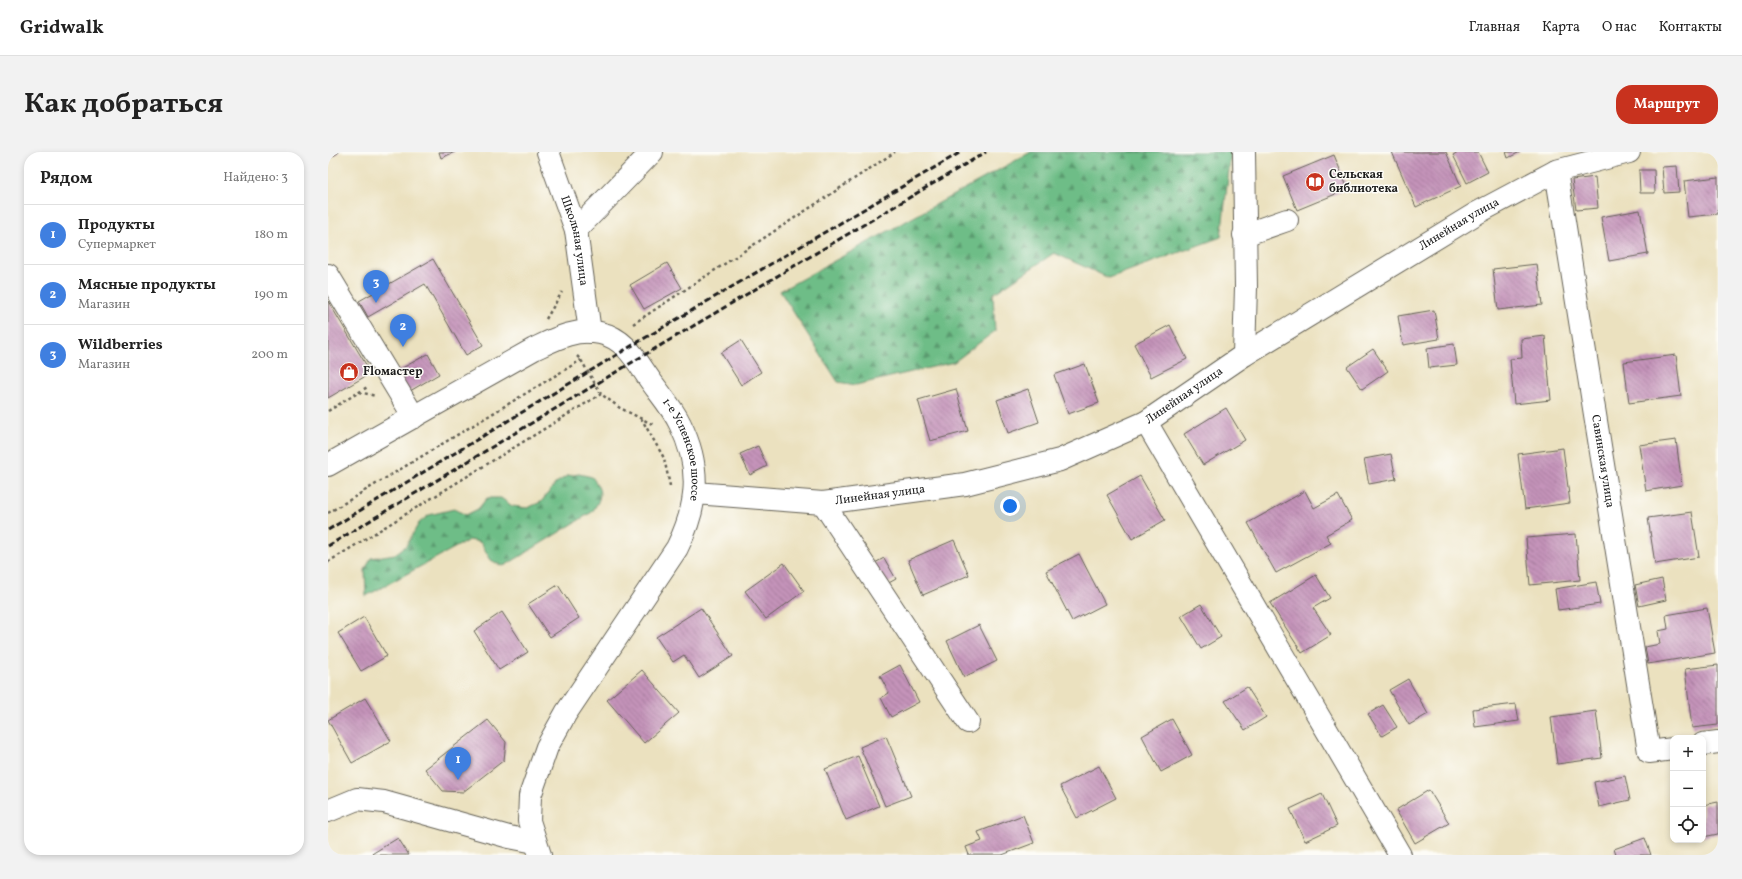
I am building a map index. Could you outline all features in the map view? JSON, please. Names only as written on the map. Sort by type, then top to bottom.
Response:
[{"type":"street","name":"Школьная улица","points":[[548,152],[576,230],[590,332]]},
{"type":"street","points":[[576,230],[652,152]]},
{"type":"street","points":[[1244,152],[1244,235],[1246,287],[1244,355]]},
{"type":"street","name":"Линейная улица","points":[[695,493],[823,504],[965,484],[1060,460],[1146,422],[1244,355],[1477,212],[1556,171],[1629,152]]},
{"type":"street","name":"Савинская улица","points":[[1556,171],[1649,752],[1670,749]]},
{"type":"street","points":[[1244,235],[1287,220]]},
{"type":"street","points":[[328,275],[414,417]]},
{"type":"street","name":"1-е Успенское шоссе","points":[[328,465],[554,339],[576,332],[590,332],[613,338],[628,348],[680,423],[688,442],[693,465],[695,493],[693,509],[688,527],[677,548],[566,712],[547,747],[530,796],[529,821],[538,849]]},
{"type":"street","points":[[1146,422],[1400,855]]},
{"type":"street","points":[[823,504],[968,722]]},
{"type":"street","points":[[1706,744],[1718,742]]},
{"type":"street","points":[[329,808],[357,799],[384,802],[509,837],[538,849]]},
{"type":"path","points":[[613,338],[895,152]]},
{"type":"path","points":[[328,514],[581,360]]},
{"type":"path","points":[[328,411],[389,374]]},
{"type":"path","points":[[328,562],[601,394],[620,408],[688,442]]},
{"type":"green space","points":[[1031,152],[1231,152],[1221,237],[1109,278],[1054,253],[993,294],[995,331],[954,362],[856,385],[838,382],[780,291]]},
{"type":"green space","points":[[579,474],[592,477],[598,487],[600,494],[598,502],[592,512],[506,565],[502,566],[491,560],[480,542],[469,540],[366,596],[365,570],[371,558],[395,554],[406,546],[419,523],[429,515],[454,509],[466,515],[478,509],[487,498],[501,498],[512,506],[527,508],[541,502],[556,483],[567,476]]},
{"type":"building","points":[[328,152],[339,152],[328,160]]},
{"type":"building","points":[[439,152],[455,152],[441,158]]},
{"type":"building","points":[[1392,152],[1446,152],[1461,186],[1416,207]]},
{"type":"building","points":[[1458,152],[1478,152],[1488,172],[1467,183],[1453,155]]},
{"type":"building","points":[[1506,152],[1520,152],[1508,158]]},
{"type":"building","name":"Сельская библиотека","points":[[1334,155],[1348,189],[1297,210],[1283,176]]},
{"type":"building","points":[[1677,166],[1679,192],[1664,193],[1662,167]]},
{"type":"building","points":[[1639,170],[1654,170],[1655,193],[1640,193]]},
{"type":"building","points":[[1595,177],[1598,208],[1576,210],[1572,180]]},
{"type":"building","points":[[1718,177],[1718,214],[1688,217],[1684,181]]},
{"type":"building","points":[[1640,210],[1648,254],[1609,261],[1601,217]]},
{"type":"building","points":[[433,259],[483,345],[466,355],[425,284],[368,317],[359,301]]},
{"type":"building","points":[[667,263],[682,288],[644,309],[630,285]]},
{"type":"building","points":[[1537,264],[1542,305],[1498,310],[1493,269]]},
{"type":"building","points":[[328,301],[371,373],[328,398]]},
{"type":"building","points":[[1434,310],[1439,339],[1403,345],[1398,316]]},
{"type":"building","points":[[1170,325],[1187,359],[1151,377],[1134,344]]},
{"type":"building","points":[[1545,336],[1551,400],[1514,404],[1510,359],[1522,358],[1521,339]]},
{"type":"building","points":[[741,340],[761,372],[741,385],[721,353]]},
{"type":"building","points":[[1454,344],[1457,365],[1429,368],[1427,348]]},
{"type":"building","points":[[1373,349],[1388,371],[1362,389],[1347,367]]},
{"type":"building","points":[[428,354],[439,374],[405,394],[393,373]]},
{"type":"building","points":[[1676,355],[1681,396],[1629,403],[1624,362]]},
{"type":"building","points":[[1085,364],[1099,403],[1068,414],[1054,375]]},
{"type":"building","points":[[956,389],[968,431],[930,441],[918,400]]},
{"type":"building","points":[[1028,389],[1039,422],[1008,433],[997,400]]},
{"type":"building","points":[[1226,408],[1245,440],[1203,465],[1184,434]]},
{"type":"building","points":[[1676,440],[1682,485],[1646,491],[1639,445]]},
{"type":"building","points":[[758,446],[767,466],[750,475],[740,454]]},
{"type":"building","points":[[1563,448],[1570,503],[1525,509],[1518,454]]},
{"type":"building","points":[[1391,454],[1396,479],[1369,484],[1364,459]]},
{"type":"building","points":[[1140,476],[1165,520],[1132,539],[1107,495]]},
{"type":"building","points":[[1305,491],[1314,508],[1338,495],[1352,520],[1326,535],[1331,543],[1276,573],[1248,523]]},
{"type":"building","points":[[1692,512],[1699,557],[1655,564],[1648,518]]},
{"type":"building","points":[[1576,534],[1580,580],[1530,585],[1526,538]]},
{"type":"building","points":[[954,540],[969,575],[923,595],[908,560]]},
{"type":"building","points":[[1079,554],[1105,604],[1072,621],[1046,571]]},
{"type":"building","points":[[884,558],[896,579],[885,585],[873,564]]},
{"type":"building","points":[[784,563],[804,591],[766,619],[745,591]]},
{"type":"building","points":[[1316,575],[1330,598],[1313,608],[1331,635],[1302,653],[1270,603]]},
{"type":"building","points":[[1662,579],[1666,600],[1639,606],[1635,585]]},
{"type":"building","points":[[1596,582],[1600,604],[1558,610],[1555,589]]},
{"type":"building","points":[[558,585],[579,618],[550,637],[528,604]]},
{"type":"building","points":[[1201,604],[1221,637],[1201,649],[1181,616]]},
{"type":"building","points":[[701,608],[733,656],[699,678],[684,655],[673,662],[656,637]]},
{"type":"building","points":[[1707,608],[1715,653],[1648,664],[1645,647],[1660,644],[1658,631],[1668,629],[1666,615]]},
{"type":"building","points":[[502,612],[528,652],[499,670],[474,631]]},
{"type":"building","points":[[364,617],[387,656],[361,671],[338,633]]},
{"type":"building","points":[[979,625],[997,661],[964,677],[947,641]]},
{"type":"building","points":[[900,665],[919,702],[891,717],[881,698],[889,693],[880,676]]},
{"type":"building","points":[[1718,665],[1718,725],[1692,728],[1685,669]]},
{"type":"building","points":[[642,670],[679,713],[644,743],[607,700]]},
{"type":"building","points":[[1408,679],[1428,714],[1409,725],[1389,690]]},
{"type":"building","points":[[1247,687],[1266,717],[1245,730],[1225,701]]},
{"type":"building","points":[[365,698],[391,741],[352,763],[328,720]]},
{"type":"building","points":[[1516,704],[1519,721],[1475,727],[1473,709]]},
{"type":"building","points":[[1383,705],[1397,727],[1382,736],[1368,714]]},
{"type":"building","points":[[1596,711],[1602,758],[1557,764],[1551,717]]},
{"type":"building","points":[[1172,719],[1192,755],[1161,772],[1142,736]]},
{"type":"building","points":[[488,720],[506,742],[504,760],[463,792],[443,791],[425,769]]},
{"type":"building","points":[[886,736],[911,796],[885,806],[860,747]]},
{"type":"building","points":[[858,756],[879,806],[846,820],[825,769]]},
{"type":"building","points":[[1099,766],[1116,798],[1077,818],[1060,786]]},
{"type":"building","points":[[1625,776],[1630,800],[1599,807],[1594,782]]},
{"type":"building","points":[[1429,790],[1449,823],[1415,843],[1396,810]]},
{"type":"building","points":[[1322,794],[1337,826],[1305,841],[1290,809]]},
{"type":"building","points":[[1718,802],[1718,834],[1706,836],[1706,807],[1706,804]]},
{"type":"building","points":[[1023,815],[1034,843],[1002,855],[969,855],[966,847],[982,841],[978,832]]},
{"type":"building","points":[[398,838],[409,855],[370,855]]},
{"type":"building","points":[[1645,838],[1651,855],[1616,855],[1614,849]]},
{"type":"railway","points":[[328,530],[628,348],[961,152]]},
{"type":"railway","points":[[328,546],[636,360],[986,152]]},
{"type":"place","name":"Сельская библиотека","points":[[1315,182]]},
{"type":"place","name":"Wildberries","points":[[376,303]]},
{"type":"place","name":"Мясные продукты","points":[[403,347]]},
{"type":"place","name":"Floмастер","points":[[349,372]]},
{"type":"place","name":"Продукты","points":[[458,780]]}]
